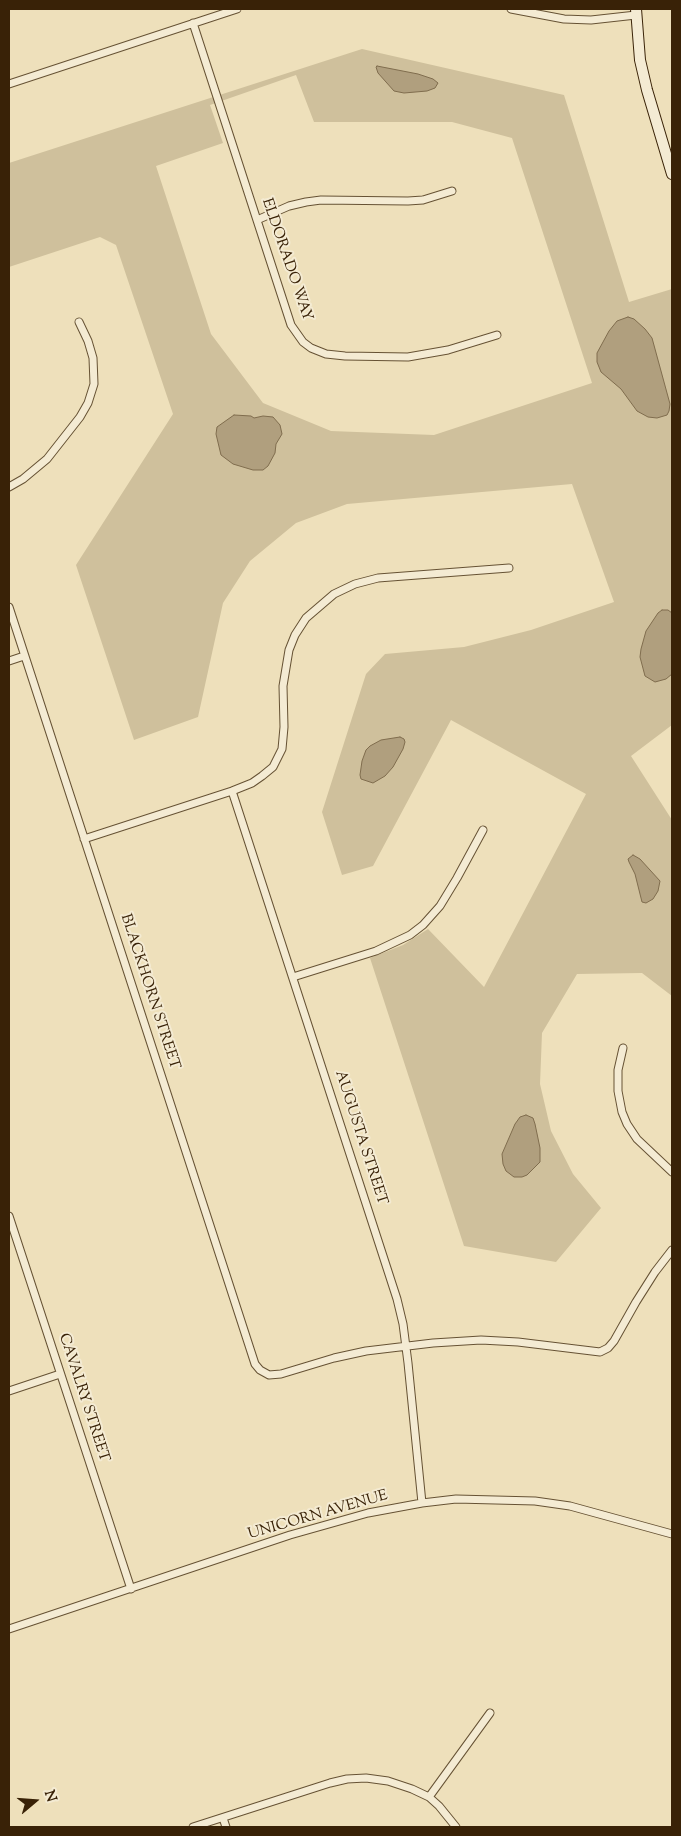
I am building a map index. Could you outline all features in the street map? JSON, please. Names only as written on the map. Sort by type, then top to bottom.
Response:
[{"type":"street","points":[[9,84],[237,9]]},
{"type":"street","points":[[511,9],[564,19],[591,20],[636,12],[640,60],[672,174]]},
{"type":"street","name":"ELDORADO WAY","points":[[193,23],[292,325],[303,342],[326,354],[408,357],[448,350],[497,335]]},
{"type":"street","points":[[257,220],[289,206],[306,202],[321,200],[416,201],[452,191]]},
{"type":"street","points":[[9,487],[24,479],[47,459],[80,417],[88,403],[94,384],[94,365],[88,342],[79,322]]},
{"type":"street","points":[[84,839],[232,791],[262,776],[273,767],[282,749],[284,677],[289,650],[306,618],[334,594],[355,584],[378,578],[509,568]]},
{"type":"street","name":"BLACKHORN STREET","points":[[9,607],[256,1364],[260,1370],[273,1375],[350,1354],[406,1346]]},
{"type":"street","points":[[9,661],[24,656]]},
{"type":"street","name":"AUGUSTA STREET","points":[[232,791],[384,1254],[397,1299],[406,1346],[422,1503]]},
{"type":"street","points":[[293,977],[376,951],[410,935],[423,925],[440,906],[458,878],[483,830]]},
{"type":"street","points":[[623,1048],[618,1070],[618,1091],[622,1112],[627,1124],[638,1139],[672,1172]]},
{"type":"street","name":"CAVALRY STREET","points":[[9,1216],[131,1589]]},
{"type":"street","points":[[406,1346],[481,1340],[518,1342],[600,1352],[614,1342],[636,1302],[672,1250]]},
{"type":"street","points":[[9,1391],[60,1374]]},
{"type":"street","name":"UNICORN AVENUE","points":[[9,1629],[299,1533],[368,1513],[422,1503],[456,1499],[534,1501],[570,1506],[672,1534]]},
{"type":"street","points":[[429,1797],[490,1712]]},
{"type":"street","points":[[193,1827],[330,1782],[366,1778],[388,1781],[429,1797],[456,1827]]},
{"type":"street","points":[[223,1818],[226,1827]]},
{"type":"shaded area","points":[[362,49],[564,95],[629,302],[672,289],[672,725],[631,756],[672,820],[672,996],[642,973],[577,974],[542,1033],[540,1084],[551,1131],[573,1174],[601,1208],[556,1262],[464,1246],[370,958],[403,945],[428,929],[484,987],[586,794],[451,720],[373,866],[342,875],[322,812],[366,674],[385,654],[464,647],[531,630],[614,602],[572,484],[347,504],[296,523],[250,561],[223,603],[198,717],[134,740],[76,565],[173,414],[116,245],[100,237],[9,267],[9,163]],"holes":[[[296,75],[314,122],[452,122],[512,138],[592,383],[434,435],[331,431],[263,403],[211,334],[156,166],[223,143],[210,105]]]},
{"type":"shaded area","points":[[377,66],[418,74],[433,79],[438,83],[435,88],[427,91],[404,93],[394,91],[378,73]]},
{"type":"shaded area","points":[[628,317],[634,319],[652,338],[670,404],[667,415],[657,418],[648,417],[637,411],[621,389],[601,372],[597,362],[597,353],[609,331],[617,321]]},
{"type":"shaded area","points":[[234,415],[251,416],[254,418],[263,416],[273,417],[280,425],[282,434],[276,444],[275,453],[268,466],[263,470],[253,470],[233,464],[221,455],[216,434],[217,427]]},
{"type":"shaded area","points":[[662,610],[668,610],[672,613],[672,674],[666,679],[655,682],[645,676],[640,657],[646,631]]},
{"type":"shaded area","points":[[400,737],[405,742],[403,749],[393,767],[385,776],[373,783],[361,779],[362,761],[366,750],[381,740]]},
{"type":"shaded area","points":[[633,855],[640,859],[660,881],[658,891],[653,899],[646,903],[642,902],[635,874],[628,859]]},
{"type":"shaded area","points":[[526,1115],[533,1118],[535,1124],[540,1148],[540,1162],[527,1175],[514,1177],[506,1171],[502,1154],[515,1124],[520,1117]]}]
